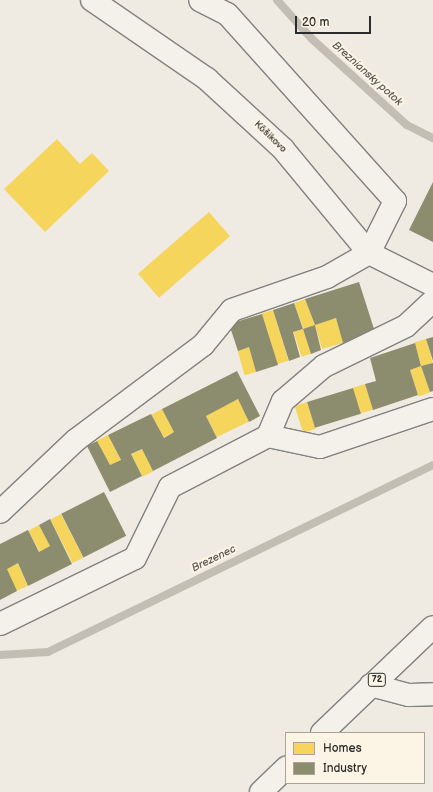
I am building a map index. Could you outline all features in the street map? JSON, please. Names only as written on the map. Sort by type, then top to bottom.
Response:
[{"type":"main road","name":"Kôšikovo","points":[[92,0],[207,79],[283,148],[369,253],[433,286]]},
{"type":"main road","points":[[0,512],[76,440],[203,345],[232,310],[327,277],[369,253],[395,201],[227,14],[200,0]]},
{"type":"main road","points":[[0,624],[135,558],[170,487],[268,436],[283,401],[324,366],[406,326],[433,301]]},
{"type":"main road","points":[[268,436],[320,447],[433,409]]},
{"type":"main road","name":"72","points":[[323,732],[433,627]]},
{"type":"main road","points":[[371,685],[409,695],[433,694]]},
{"type":"main road","points":[[261,792],[285,769]]},
{"type":"building: Homes","points":[[57,139],[80,164],[92,153],[109,171],[45,232],[4,189]]},
{"type":"building: Homes","points":[[209,212],[230,236],[159,298],[138,274]]},
{"type":"building: Homes","points":[[305,299],[315,325],[304,329],[294,303]]},
{"type":"building: Homes","points":[[273,310],[288,361],[277,364],[262,314]]},
{"type":"building: Homes","points":[[336,318],[343,343],[322,349],[315,324]]},
{"type":"building: Homes","points":[[303,329],[311,354],[302,357],[293,332]]},
{"type":"building: Homes","points":[[426,339],[433,363],[421,366],[414,342]]},
{"type":"building: Homes","points":[[249,347],[256,372],[245,375],[237,350]]},
{"type":"building: Homes","points":[[421,366],[430,392],[419,396],[410,370]]},
{"type":"building: Homes","points":[[365,384],[373,410],[360,414],[353,388]]},
{"type":"building: Homes","points":[[238,399],[249,421],[217,437],[206,415]]},
{"type":"building: Homes","points":[[307,402],[316,429],[303,433],[295,406]]},
{"type":"building: Homes","points":[[162,409],[174,432],[164,438],[151,415]]},
{"type":"building: Homes","points":[[108,435],[121,460],[109,466],[96,441]]},
{"type":"building: Homes","points":[[142,449],[153,471],[143,477],[131,454]]},
{"type":"building: Homes","points":[[61,514],[83,558],[73,563],[50,519]]},
{"type":"building: Homes","points":[[39,525],[50,546],[40,552],[28,531]]},
{"type":"building: Homes","points":[[18,563],[28,586],[16,591],[6,568]]},
{"type":"building: Industry","points":[[433,182],[433,242],[409,230]]},
{"type":"building: Industry","points":[[359,282],[375,332],[343,343],[336,318],[315,325],[305,299]]},
{"type":"building: Industry","points":[[294,303],[303,329],[293,332],[300,357],[289,361],[273,310]]},
{"type":"building: Industry","points":[[262,314],[278,365],[256,372],[249,347],[238,351],[229,324]]},
{"type":"building: Industry","points":[[315,325],[321,350],[311,354],[303,329]]},
{"type":"building: Industry","points":[[433,337],[433,361],[426,339]]},
{"type":"building: Industry","points":[[415,343],[421,366],[410,370],[418,395],[373,410],[365,384],[376,381],[370,358]]},
{"type":"building: Industry","points":[[433,363],[433,391],[430,392],[421,366]]},
{"type":"building: Industry","points":[[237,371],[260,416],[249,422],[238,399],[206,416],[217,438],[153,471],[142,449],[131,454],[142,476],[110,492],[87,446],[97,441],[110,465],[121,460],[108,435],[151,414],[164,438],[174,432],[162,409]]},
{"type":"building: Industry","points":[[353,388],[361,414],[315,428],[307,402]]},
{"type":"building: Industry","points":[[104,492],[126,536],[83,557],[61,514]]},
{"type":"building: Industry","points":[[50,519],[72,564],[28,586],[18,563],[7,569],[17,591],[0,600],[0,544],[28,530],[39,552],[50,546],[39,525]]},
{"type":"waterway","name":"Brezniansky potok","points":[[277,0],[312,39],[407,125],[433,138]]},
{"type":"waterway","name":"Brezenec","points":[[0,655],[48,652],[433,465]]}]
